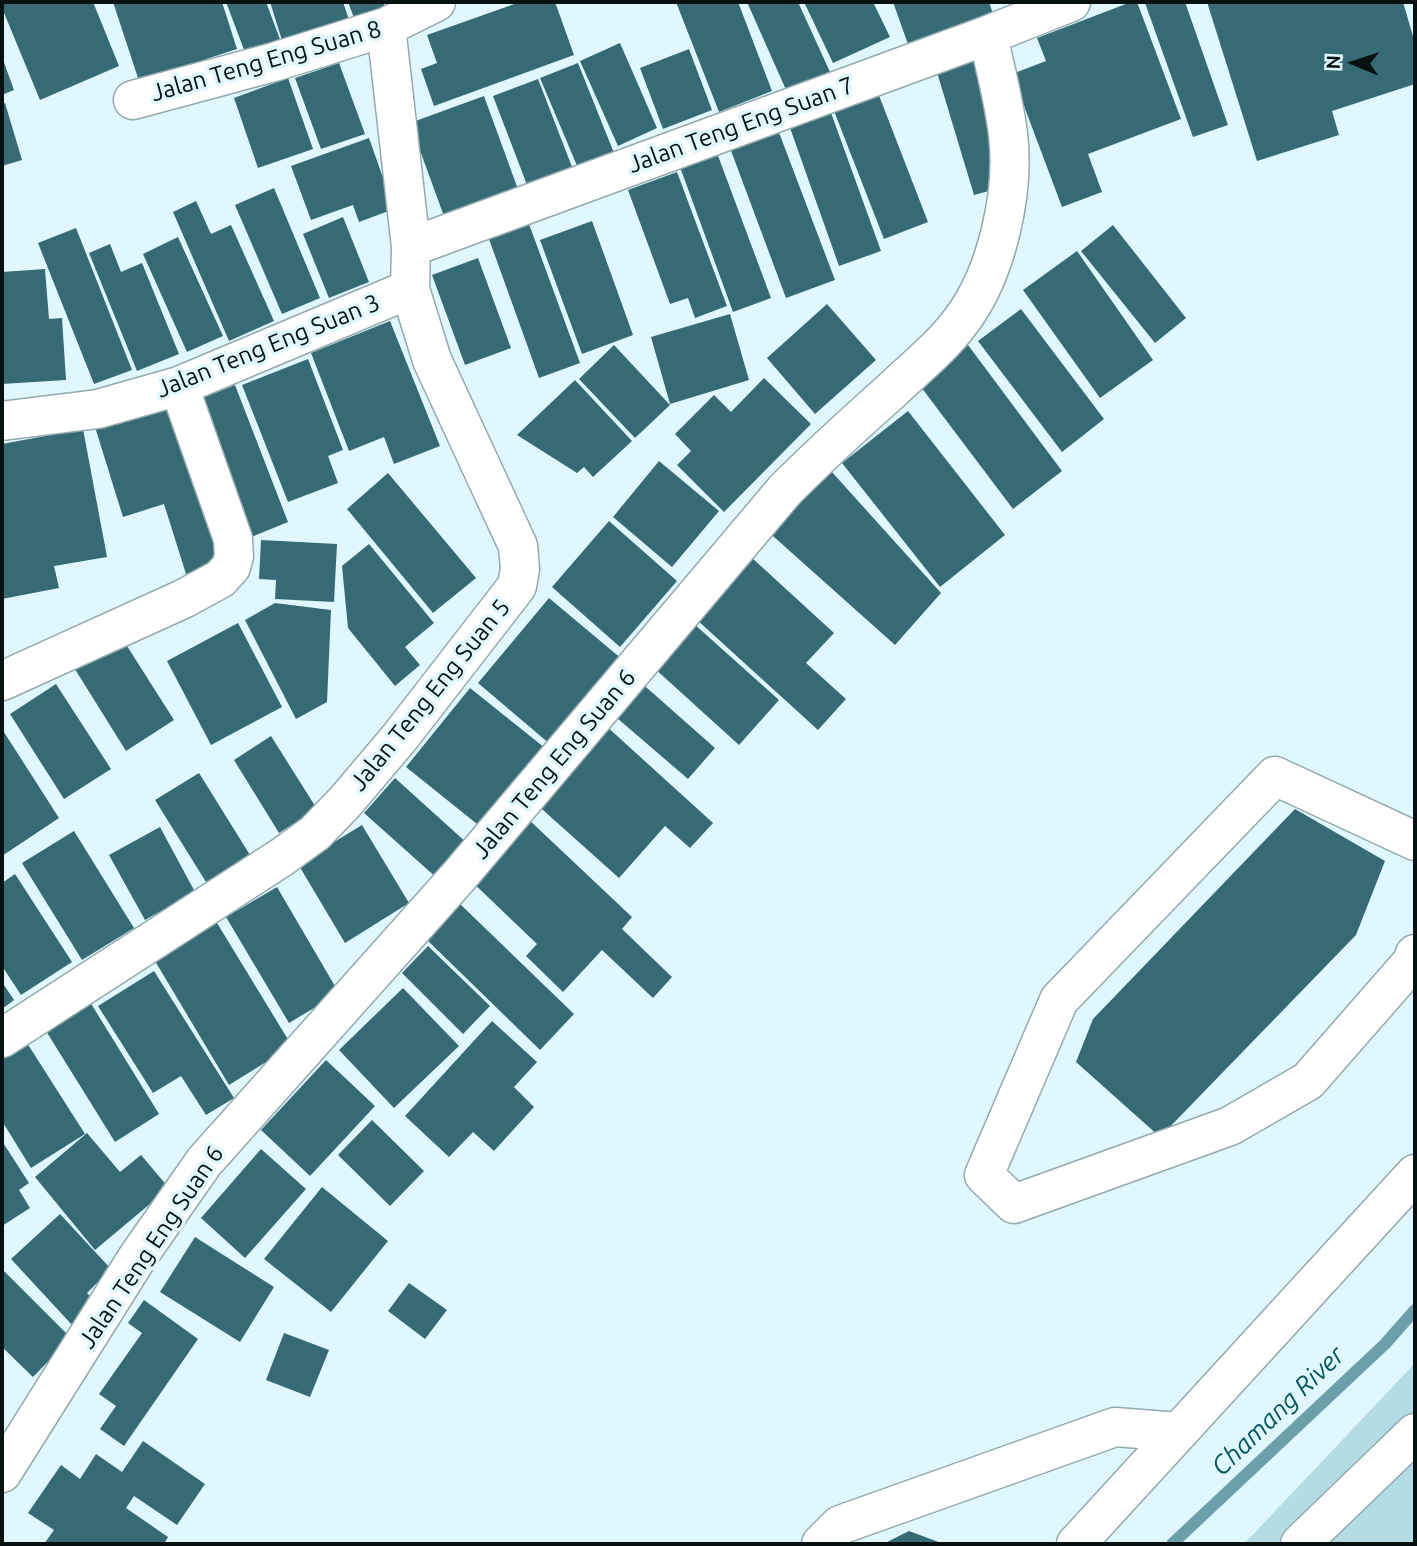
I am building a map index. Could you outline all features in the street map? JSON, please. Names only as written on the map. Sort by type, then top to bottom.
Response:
[{"type":"street","name":"Jalan Teng Eng Suan 8","points":[[133,100],[274,62],[386,27],[436,2]]},
{"type":"street","name":"Jalan Teng Eng Suan 7","points":[[411,247],[1000,21],[1071,2]]},
{"type":"street","name":"Jalan Teng Eng Suan 6","points":[[2,1472],[137,1258],[204,1162],[460,875],[785,490],[937,349],[961,322],[983,285],[1004,214],[1009,179],[1000,21]]},
{"type":"street","name":"Jalan Teng Eng Suan 5","points":[[2,1038],[315,833],[400,737],[517,586],[520,569],[517,546],[432,360],[410,289],[411,247],[386,27]]},
{"type":"street","name":"Jalan Teng Eng Suan 3","points":[[2,421],[98,409],[180,386],[410,289]]},
{"type":"street","points":[[2,681],[183,599],[220,579],[231,567],[234,556],[233,539],[180,386]]},
{"type":"street","points":[[1415,841],[1275,776],[1059,1000],[984,1175],[1014,1204],[1230,1126],[1308,1081],[1412,962],[1415,954]]},
{"type":"street","points":[[1076,1544],[1415,1174]]},
{"type":"street","points":[[821,1544],[840,1525],[1115,1427],[1179,1432]]},
{"type":"street","points":[[1300,1544],[1415,1433]]},
{"type":"shaded area","points":[[1415,1363],[1415,1544],[1244,1544]]},
{"type":"building","points":[[2,2],[93,2],[119,66],[40,100],[2,8]]},
{"type":"building","points":[[113,2],[222,2],[237,49],[139,81]]},
{"type":"building","points":[[226,2],[266,2],[281,42],[246,55]]},
{"type":"building","points":[[270,2],[343,2],[352,29],[285,50]]},
{"type":"building","points":[[348,2],[383,2],[387,13],[356,23]]},
{"type":"building","points":[[520,2],[555,2],[574,55],[434,106],[421,69],[437,63],[427,35]]},
{"type":"building","points":[[676,2],[738,2],[772,91],[719,112]]},
{"type":"building","points":[[747,2],[798,2],[830,72],[787,92]]},
{"type":"building","points":[[804,2],[873,2],[890,37],[833,63]]},
{"type":"building","points":[[893,2],[989,2],[994,17],[909,47]]},
{"type":"building","points":[[1137,2],[1181,119],[1088,154],[1102,192],[1062,207],[1012,74],[1046,61],[1037,38]]},
{"type":"building","points":[[1185,2],[1228,125],[1193,137],[1145,3]]},
{"type":"building","points":[[1207,2],[1403,2],[1415,43],[1415,84],[1332,111],[1339,135],[1257,161]]},
{"type":"building","points":[[620,43],[657,128],[618,146],[580,61]]},
{"type":"building","points":[[689,49],[712,110],[663,129],[640,68]]},
{"type":"building","points":[[2,57],[14,90],[2,95]]},
{"type":"building","points":[[975,57],[1006,161],[989,166],[996,189],[974,195],[936,69]]},
{"type":"building","points":[[339,63],[365,134],[321,149],[295,78]]},
{"type":"building","points":[[578,63],[614,153],[578,168],[540,78]]},
{"type":"building","points":[[288,78],[313,149],[258,168],[234,98]]},
{"type":"building","points":[[538,79],[574,172],[529,190],[493,96]]},
{"type":"building","points":[[878,93],[928,222],[884,239],[834,111]]},
{"type":"building","points":[[484,96],[519,192],[445,219],[410,123]]},
{"type":"building","points":[[5,103],[22,160],[2,166],[2,104]]},
{"type":"building","points":[[830,110],[881,251],[839,266],[789,125]]},
{"type":"building","points":[[778,130],[835,280],[786,298],[730,148]]},
{"type":"building","points":[[369,138],[394,209],[359,222],[353,205],[311,220],[291,166]]},
{"type":"building","points":[[717,153],[771,298],[733,312],[680,167]]},
{"type":"building","points":[[677,172],[727,306],[695,318],[688,298],[670,304],[628,190]]},
{"type":"building","points":[[274,188],[320,298],[282,314],[235,205]]},
{"type":"building","points":[[196,201],[211,234],[231,225],[274,321],[229,341],[173,212]]},
{"type":"building","points":[[343,217],[369,282],[329,298],[303,234]]},
{"type":"building","points":[[592,221],[633,335],[582,354],[540,240]]},
{"type":"building","points":[[529,224],[580,363],[539,378],[489,239]]},
{"type":"building","points":[[1113,225],[1186,318],[1155,343],[1081,251]]},
{"type":"building","points":[[76,228],[132,370],[94,384],[38,243]]},
{"type":"building","points":[[178,237],[223,336],[187,352],[143,254]]},
{"type":"building","points":[[110,244],[121,272],[142,263],[179,354],[137,371],[89,253]]},
{"type":"building","points":[[1077,251],[1153,360],[1100,398],[1023,290]]},
{"type":"building","points":[[478,258],[511,348],[465,365],[432,275]]},
{"type":"building","points":[[45,269],[49,319],[62,318],[66,380],[2,384],[2,272]]},
{"type":"building","points":[[827,304],[876,360],[815,414],[767,358]]},
{"type":"building","points":[[1021,309],[1104,419],[1062,452],[978,341]]},
{"type":"building","points":[[730,314],[749,380],[670,404],[651,337]]},
{"type":"building","points":[[390,321],[440,446],[394,464],[384,437],[349,451],[311,353]]},
{"type":"building","points":[[614,345],[670,405],[635,438],[579,379]]},
{"type":"building","points":[[968,345],[1062,471],[1013,509],[918,383]]},
{"type":"building","points":[[308,359],[343,450],[328,456],[338,483],[288,502],[242,385]]},
{"type":"building","points":[[764,378],[811,424],[724,512],[677,465],[691,451],[675,434],[714,395],[731,412]]},
{"type":"building","points":[[575,380],[632,441],[593,477],[584,467],[577,473],[517,435]]},
{"type":"building","points":[[235,385],[288,522],[244,540],[190,403]]},
{"type":"building","points":[[179,402],[227,561],[186,574],[164,504],[123,517],[95,427]]},
{"type":"building","points":[[908,411],[1005,535],[940,587],[842,463]]},
{"type":"building","points":[[83,429],[107,557],[54,566],[59,588],[2,599],[2,444]]},
{"type":"building","points":[[659,461],[719,511],[672,567],[613,517]]},
{"type":"building","points":[[822,461],[941,593],[895,645],[764,528]]},
{"type":"building","points":[[388,473],[476,578],[433,613],[347,509]]},
{"type":"building","points":[[609,521],[677,581],[620,647],[552,587]]},
{"type":"building","points":[[261,540],[337,544],[334,602],[275,599],[276,580],[259,579]]},
{"type":"building","points":[[369,544],[434,623],[405,647],[420,665],[395,686],[348,628],[342,566]]},
{"type":"building","points":[[751,557],[834,633],[806,663],[846,699],[818,730],[696,619]]},
{"type":"building","points":[[549,598],[623,660],[551,745],[478,683]]},
{"type":"building","points":[[275,603],[331,610],[327,702],[296,719],[245,620]]},
{"type":"building","points":[[238,623],[282,707],[211,745],[167,661]]},
{"type":"building","points":[[693,623],[779,700],[739,745],[653,667]]},
{"type":"building","points":[[120,635],[174,720],[126,751],[73,666]]},
{"type":"building","points":[[638,680],[715,748],[688,779],[610,712]]},
{"type":"building","points":[[56,684],[111,769],[64,799],[10,714]]},
{"type":"building","points":[[470,688],[545,748],[482,828],[406,767]]},
{"type":"building","points":[[604,724],[713,823],[690,848],[665,826],[619,878],[534,802]]},
{"type":"building","points":[[2,729],[59,818],[2,856]]},
{"type":"building","points":[[271,736],[317,809],[279,833],[234,760]]},
{"type":"building","points":[[199,773],[250,855],[206,882],[155,800]]},
{"type":"building","points":[[395,778],[468,844],[438,879],[364,813]]},
{"type":"building","points":[[1295,809],[1385,861],[1356,935],[1160,1137],[1076,1062],[1093,1019]]},
{"type":"building","points":[[526,817],[632,917],[622,929],[672,977],[653,998],[602,950],[563,992],[526,956],[537,944],[468,878]]},
{"type":"building","points":[[362,825],[409,903],[345,943],[298,864]]},
{"type":"building","points":[[160,827],[195,892],[145,920],[109,855]]},
{"type":"building","points":[[74,831],[134,928],[82,960],[22,863]]},
{"type":"building","points":[[15,874],[72,962],[21,995],[2,966],[2,883]]},
{"type":"building","points":[[277,887],[339,993],[289,1023],[226,917]]},
{"type":"building","points":[[458,902],[574,1014],[540,1050],[424,937]]},
{"type":"building","points":[[217,923],[292,1046],[229,1085],[155,961]]},
{"type":"building","points":[[428,946],[490,1006],[463,1034],[402,973]]},
{"type":"building","points":[[154,971],[234,1098],[206,1115],[181,1076],[153,1093],[98,1006]]},
{"type":"building","points":[[2,982],[14,1000],[2,1009]]},
{"type":"building","points":[[403,988],[459,1046],[394,1108],[339,1050]]},
{"type":"building","points":[[90,1002],[159,1114],[115,1142],[46,1031]]},
{"type":"building","points":[[492,1021],[537,1062],[514,1087],[534,1107],[494,1151],[473,1132],[449,1157],[405,1116]]},
{"type":"building","points":[[27,1043],[85,1134],[31,1168],[2,1121],[2,1058]]},
{"type":"building","points":[[326,1060],[375,1106],[310,1176],[261,1130]]},
{"type":"building","points":[[372,1120],[424,1171],[390,1206],[338,1155]]},
{"type":"building","points":[[87,1133],[120,1172],[141,1155],[169,1188],[95,1250],[35,1177]]},
{"type":"building","points":[[2,1141],[29,1183],[19,1190],[30,1208],[2,1226]]},
{"type":"building","points":[[261,1149],[306,1189],[245,1258],[201,1218]]},
{"type":"building","points":[[322,1187],[388,1241],[331,1312],[264,1259]]},
{"type":"building","points":[[60,1214],[111,1269],[87,1293],[97,1303],[73,1326],[11,1259]]},
{"type":"building","points":[[195,1237],[274,1287],[240,1342],[160,1292]]},
{"type":"building","points":[[2,1269],[71,1338],[33,1377],[2,1347]]},
{"type":"building","points":[[409,1283],[447,1310],[425,1339],[388,1311]]},
{"type":"building","points":[[144,1300],[198,1339],[124,1446],[100,1429],[116,1406],[99,1394],[142,1333],[128,1323]]},
{"type":"building","points":[[284,1333],[329,1350],[310,1397],[266,1380]]},
{"type":"building","points":[[143,1441],[205,1484],[177,1525],[134,1496],[126,1508],[168,1537],[164,1544],[44,1544],[54,1530],[28,1513],[61,1465],[80,1479],[96,1454],[122,1472]]},
{"type":"building","points":[[909,1531],[944,1544],[883,1544]]},
{"type":"waterway","name":"Chamang River","points":[[1172,1544],[1385,1344],[1415,1310]]}]
